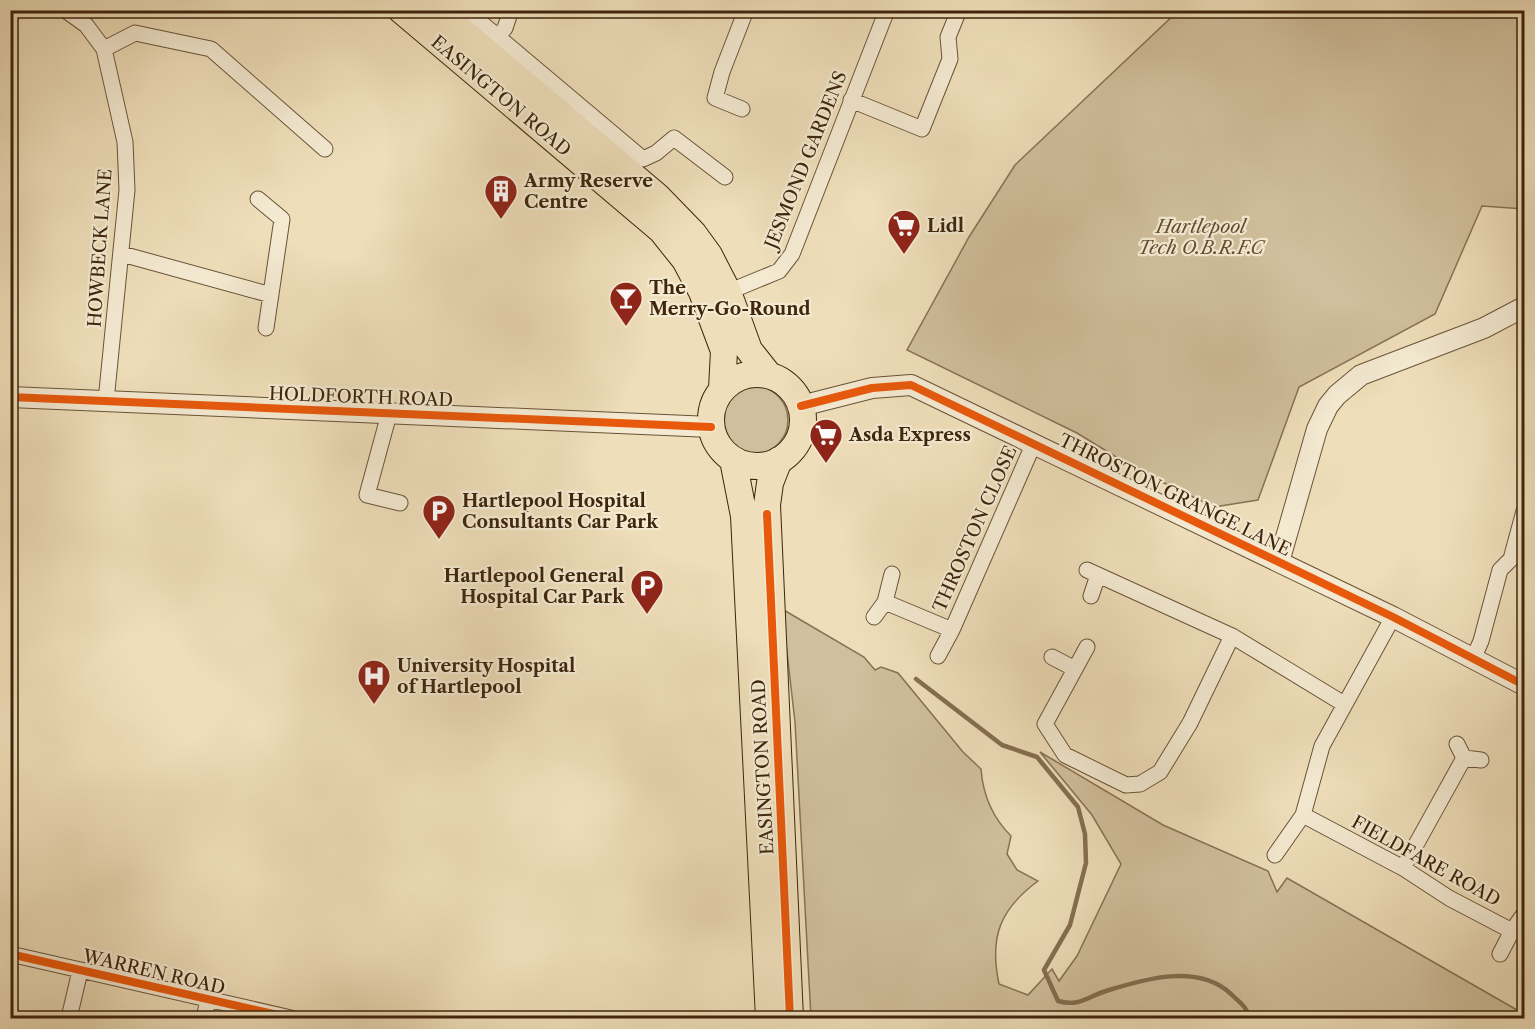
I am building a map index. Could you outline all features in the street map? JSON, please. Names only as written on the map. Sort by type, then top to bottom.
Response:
[{"type":"highway","name":"EASINGTON ROAD","points":[[401,10],[622,169],[658,198],[693,233],[709,255],[728,292],[749,350],[768,374],[782,381],[790,389],[801,405],[802,431],[797,442],[779,460],[770,483],[767,505],[790,1018]]},
{"type":"highway","name":"EASINGTON ROAD","points":[[437,10],[507,85]]},
{"type":"highway","name":"EASINGTON ROAD","points":[[622,169],[661,230],[685,260],[702,292],[724,351],[722,389],[711,413],[711,427],[719,445],[734,460],[744,516],[769,1018]]},
{"type":"highway","points":[[722,389],[735,379],[751,374],[768,374]]},
{"type":"highway","points":[[734,460],[748,465],[764,465],[779,460]]},
{"type":"street","points":[[10,19],[12,10]]},
{"type":"street","name":"EASINGTON ROAD","points":[[466,10],[497,38],[622,169]]},
{"type":"street","points":[[497,38],[505,28],[511,10]]},
{"type":"street","points":[[742,110],[715,98],[719,80],[746,10]]},
{"type":"street","name":"JESMOND GARDENS","points":[[728,292],[779,271],[792,254],[887,10]]},
{"type":"street","points":[[851,100],[922,129],[950,59],[948,37],[958,10]]},
{"type":"street","name":"HOWBECK LANE","points":[[74,12],[104,49],[125,142],[127,190],[106,401]]},
{"type":"street","points":[[104,49],[135,33],[211,49],[326,149]]},
{"type":"street","points":[[622,169],[656,153],[674,138],[725,177]]},
{"type":"street","points":[[258,199],[282,219],[266,328]]},
{"type":"street","points":[[122,254],[271,295]]},
{"type":"street","points":[[1279,562],[1317,429],[1328,406],[1337,395],[1361,375],[1484,328],[1524,308]]},
{"type":"street","name":"THROSTON GRANGE LANE","points":[[801,405],[872,388],[911,385],[1393,616],[1524,685]]},
{"type":"street","name":"HOLDFORTH ROAD","points":[[10,397],[711,427]]},
{"type":"street","points":[[389,414],[367,495],[400,503]]},
{"type":"street","name":"THROSTON CLOSE","points":[[885,602],[952,630],[1034,443]]},
{"type":"street","points":[[1473,660],[1481,640],[1500,570],[1511,559],[1524,511]]},
{"type":"street","points":[[1091,596],[1093,573],[1232,636],[1344,704]]},
{"type":"street","points":[[874,617],[885,602],[892,574]]},
{"type":"street","points":[[1275,855],[1302,815],[1322,746],[1393,616]]},
{"type":"street","points":[[938,656],[952,630]]},
{"type":"street","points":[[1087,647],[1045,724],[1065,755],[1126,785],[1140,784],[1160,772],[1166,763],[1190,723],[1232,636]]},
{"type":"street","points":[[1052,657],[1075,669]]},
{"type":"street","points":[[1404,868],[1461,751],[1481,760]]},
{"type":"street","name":"FIELDFARE ROAD","points":[[1302,815],[1404,868],[1440,893],[1512,931],[1524,914]]},
{"type":"street","points":[[1500,954],[1512,931]]},
{"type":"street","name":"WARREN ROAD","points":[[10,954],[291,1018]]},
{"type":"street","points":[[69,1018],[80,970]]},
{"type":"street","name":"WARREN ROAD","points":[[204,1018],[208,1000]]},
{"type":"green space","name":"Hartlepool Tech O.B.R.F.C","points":[[1178,11],[1524,11],[1524,209],[1482,206],[1435,314],[1299,387],[1258,500],[1214,507],[1139,471],[1077,433],[907,350],[969,237],[1015,165]]},
{"type":"green space","points":[[754,386],[767,389],[778,396],[785,407],[788,420],[785,433],[778,444],[767,451],[754,454],[741,451],[730,444],[723,433],[720,420],[723,407],[730,396],[741,389]]},
{"type":"green space","points":[[782,609],[864,657],[875,670],[881,667],[898,673],[963,752],[981,769],[990,806],[1011,836],[1007,854],[1017,870],[1038,881],[1014,902],[1000,925],[996,952],[999,984],[1028,995],[1052,969],[1059,981],[1077,956],[1121,864],[1092,815],[1040,752],[1163,825],[1268,871],[1277,892],[1287,878],[1524,1014],[1524,1018],[811,1018],[795,722]]},
{"type":"waterway","points":[[916,679],[1002,745],[1037,757],[1078,807],[1085,834],[1086,863],[1070,925],[1044,970],[1058,1001],[1065,1003],[1083,1001],[1137,982],[1170,976],[1187,976],[1218,984],[1242,1005],[1250,1018]]},
{"type":"cycle path","points":[[801,406],[872,388],[911,385],[1393,617],[1524,685]]},
{"type":"cycle path","points":[[10,397],[711,427]]},
{"type":"cycle path","points":[[767,514],[790,1018]]},
{"type":"cycle path","points":[[10,954],[291,1018]]},
{"type":"place","name":"Army Reserve Centre","points":[[501,220]]},
{"type":"place","name":"Lidl","points":[[904,255]]},
{"type":"place","name":"The Merry-Go-Round","points":[[626,327]]},
{"type":"place","name":"Asda Express","points":[[826,464]]},
{"type":"place","name":"Hartlepool Hospital Consultants Car Park","points":[[439,540]]},
{"type":"place","name":"Hartlepool General Hospital Car Park","points":[[647,615]]},
{"type":"place","name":"University Hospital of Hartlepool","points":[[374,705]]}]
